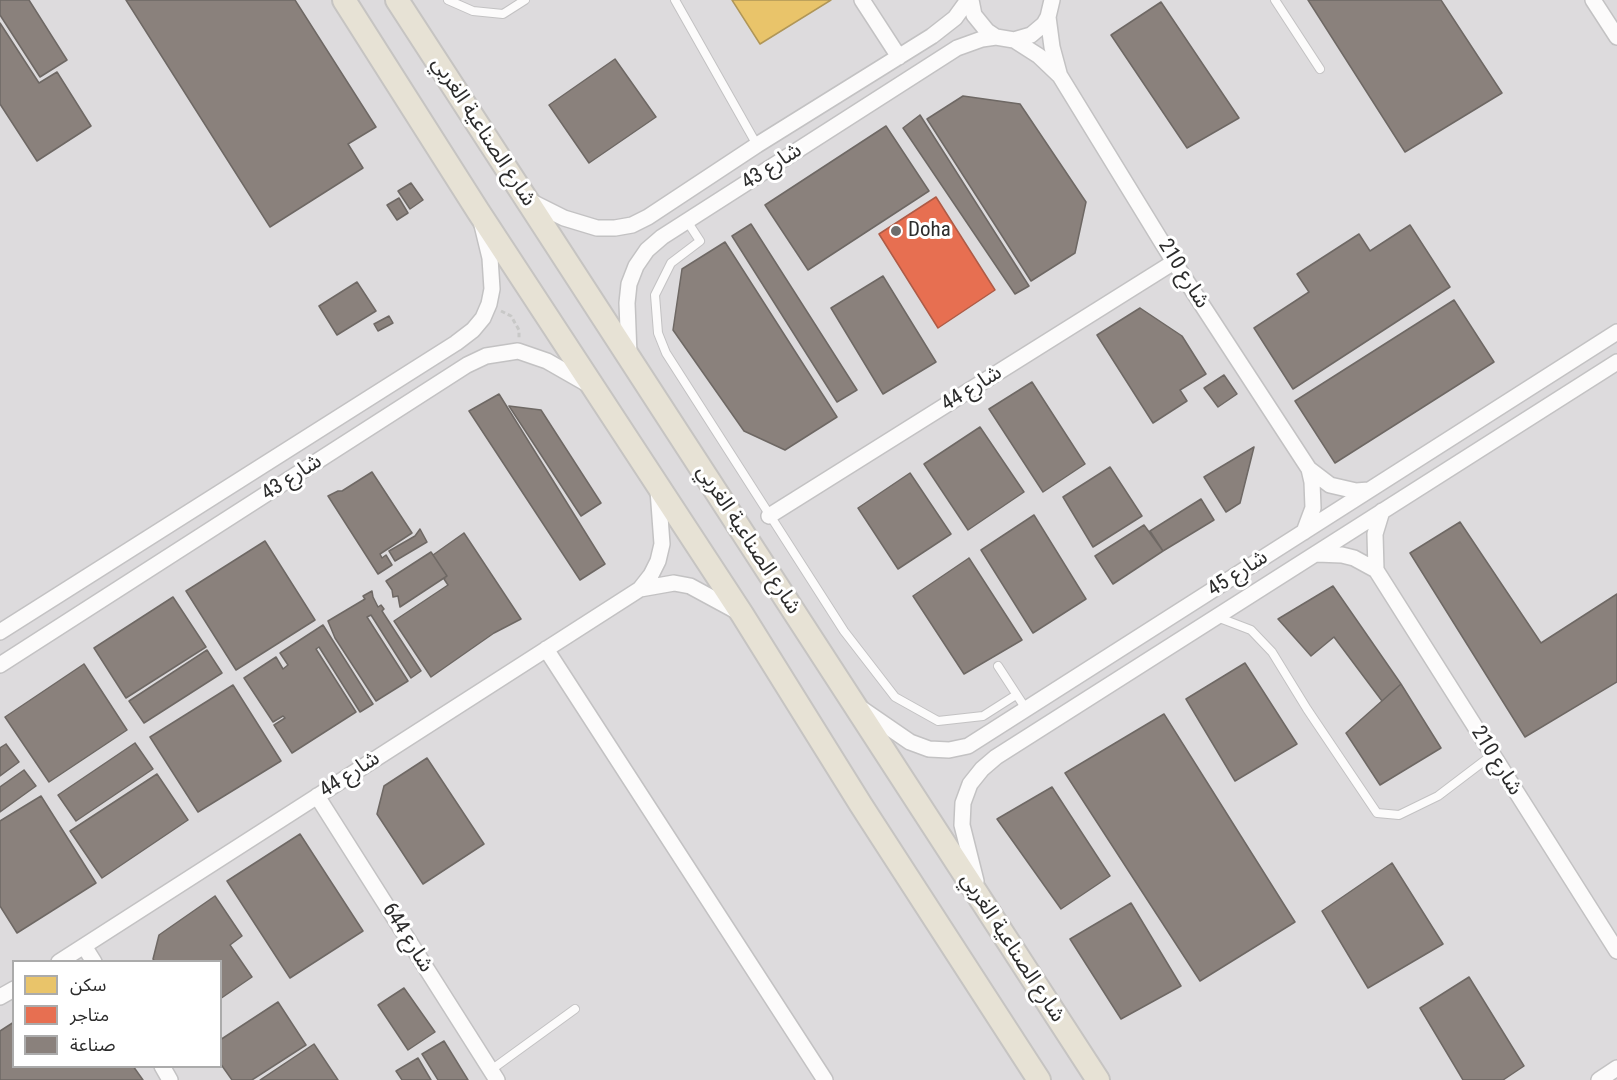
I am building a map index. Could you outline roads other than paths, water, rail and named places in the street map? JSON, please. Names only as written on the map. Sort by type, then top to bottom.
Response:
[{"type":"main road","points":[[344,0],[478,211],[742,614],[861,805],[1039,1080]]},
{"type":"main road","name":"شارع الصناعية الغربي","points":[[397,0],[1098,1080]]},
{"type":"street","points":[[861,0],[899,57]]},
{"type":"street","name":"شارع 43","points":[[526,199],[580,224],[597,228],[632,225],[899,57],[944,27],[970,0]]},
{"type":"street","points":[[970,0],[974,15],[980,24],[996,37],[1014,40],[1030,35],[1044,24],[1052,0]]},
{"type":"street","points":[[1593,0],[1617,37]]},
{"type":"street","name":"شارع 210","points":[[1048,17],[1052,47],[1060,76]]},
{"type":"street","name":"شارع 43","points":[[629,355],[627,303],[629,284],[646,250],[662,237],[957,48],[982,39],[996,37]]},
{"type":"street","name":"شارع 210","points":[[1014,40],[1039,56],[1060,76],[1174,262],[1309,469],[1330,485],[1356,491],[1369,490]]},
{"type":"street","name":"شارع 43","points":[[0,632],[473,330],[483,318],[492,289],[492,274],[478,211]]},
{"type":"street","name":"شارع 44","points":[[769,516],[1174,262]]},
{"type":"street","name":"شارع 45","points":[[852,701],[909,742],[929,749],[949,750],[968,746],[1617,332]]},
{"type":"street","name":"شارع 43","points":[[0,665],[467,365],[486,356],[518,351],[547,361],[594,388]]},
{"type":"street","name":"شارع 45","points":[[981,901],[962,825],[963,802],[970,784],[996,757],[1617,362]]},
{"type":"street","name":"شارع 210","points":[[1304,532],[1312,507],[1312,482],[1309,469]]},
{"type":"street","name":"شارع 44","points":[[62,960],[640,589],[658,561],[662,544],[657,484]]},
{"type":"street","name":"شارع 210","points":[[1382,511],[1376,528],[1374,546],[1376,570],[1617,951]]},
{"type":"street","points":[[1317,554],[1354,558],[1376,570]]},
{"type":"street","name":"شارع 44","points":[[640,589],[674,583],[690,586],[742,614]]},
{"type":"street","points":[[546,649],[825,1080]]},
{"type":"street","name":"شارع 644","points":[[317,796],[494,1075]]},
{"type":"street","points":[[84,946],[93,960]]},
{"type":"lane","points":[[448,0],[473,11],[503,14],[525,0]]},
{"type":"lane","points":[[675,0],[757,145]]},
{"type":"lane","points":[[1275,0],[1320,69]]},
{"type":"lane","points":[[687,221],[700,241],[671,263],[655,295],[658,333],[666,353],[844,631],[894,697],[938,721],[983,716],[1016,695]]},
{"type":"lane","points":[[1217,617],[1251,630],[1272,652],[1306,709],[1377,813],[1399,815],[1438,796],[1492,755]]},
{"type":"lane","points":[[998,666],[1026,709]]},
{"type":"lane","points":[[494,1075],[574,1009]]},
{"type":"place","name":"Doha","points":[[896,231]]}]
